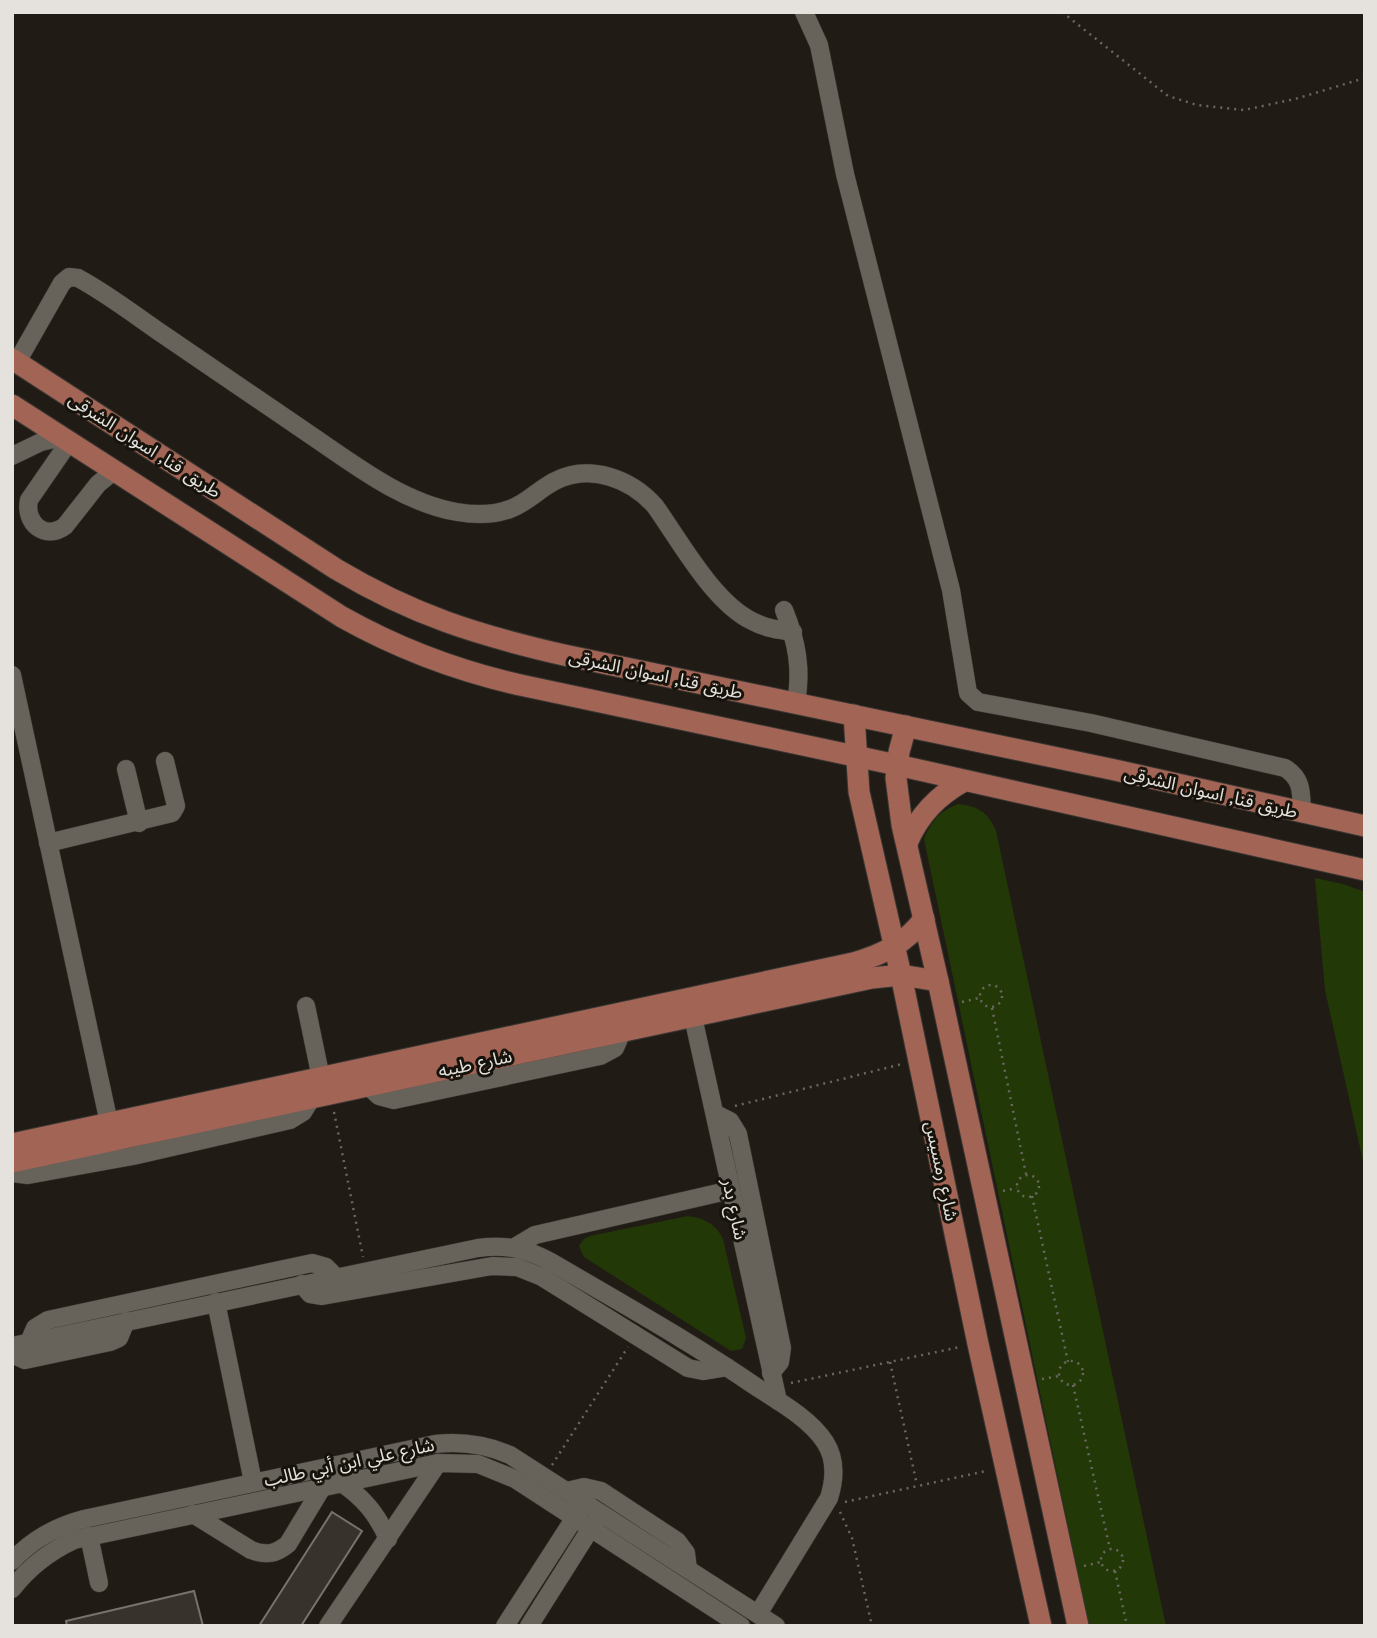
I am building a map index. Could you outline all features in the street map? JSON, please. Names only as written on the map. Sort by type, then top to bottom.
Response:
[{"type":"main road","name":"طريق قنا, اسوان الشرقى","points":[[15,361],[336,569],[417,612],[473,632],[532,648],[1365,826]]},
{"type":"main road","points":[[12,405],[342,617],[430,660],[493,679],[856,756],[1365,870]]},
{"type":"main road","name":"شارع رمسيس","points":[[854,715],[862,804],[1041,1626]]},
{"type":"main road","name":"شارع رمسيس","points":[[906,726],[897,765],[897,793],[1075,1624]]},
{"type":"main road","points":[[907,843],[920,817],[929,806],[964,781]]},
{"type":"main road","name":"شارع طيبه","points":[[12,1162],[322,1092],[853,963],[895,947],[924,919]]},
{"type":"main road","name":"شارع طيبه","points":[[12,1144],[109,1123],[368,1086],[872,978],[901,975],[938,981]]},
{"type":"street","points":[[804,12],[819,45],[845,174],[951,590],[968,694],[978,702],[1091,723],[1286,768],[1292,772],[1301,787],[1301,812]]},
{"type":"street","points":[[15,361],[62,284],[69,277],[79,278],[354,465],[398,490],[439,508],[476,514],[507,510],[558,479],[569,476],[598,474],[615,477],[630,484],[656,506],[719,596],[734,610],[762,625],[793,632]]},
{"type":"street","points":[[12,456],[41,442],[65,440]]},
{"type":"street","points":[[65,440],[29,500],[27,510],[30,520],[37,528],[47,532],[58,531],[65,526],[93,489],[114,471]]},
{"type":"street","points":[[784,610],[793,632],[800,667],[796,703]]},
{"type":"street","points":[[12,675],[109,1123]]},
{"type":"street","points":[[48,843],[169,816],[175,810],[175,802],[165,761]]},
{"type":"street","points":[[126,769],[139,822]]},
{"type":"street","points":[[12,1173],[28,1175],[133,1156],[290,1120],[303,1112],[322,1092],[306,1006]]},
{"type":"street","name":"شارع بدر","points":[[693,1017],[775,1387]]},
{"type":"street","points":[[715,1112],[730,1121],[738,1134],[782,1348],[775,1387]]},
{"type":"street","points":[[503,1266],[509,1247],[543,1233],[731,1190]]},
{"type":"street","points":[[20,1344],[478,1248],[509,1247],[551,1262],[727,1367],[775,1387],[826,1444],[831,1454],[834,1476],[831,1502],[758,1614]]},
{"type":"street","points":[[20,1344],[35,1328],[48,1320],[312,1263],[326,1267],[336,1277]]},
{"type":"street","points":[[302,1284],[310,1294],[322,1296],[481,1267],[517,1268],[542,1277],[688,1368],[704,1371],[727,1367]]},
{"type":"street","points":[[216,1302],[253,1482]]},
{"type":"street","points":[[12,1354],[25,1360],[110,1342],[119,1338],[126,1321]]},
{"type":"street","name":"شارع علي ابن أبي طالب","points":[[12,1561],[32,1542],[65,1524],[450,1442],[495,1449],[601,1512],[776,1626]]},
{"type":"street","name":"شارع علي ابن أبي طالب","points":[[12,1590],[41,1558],[58,1547],[89,1536],[438,1463],[465,1462],[491,1467],[515,1479],[741,1626]]},
{"type":"street","points":[[328,1626],[438,1463]]},
{"type":"street","points":[[193,1514],[251,1550],[271,1554],[281,1551],[288,1544],[332,1484],[364,1500],[378,1518],[388,1539]]},
{"type":"street","points":[[567,1491],[584,1487],[601,1491],[677,1541],[686,1553],[688,1569]]},
{"type":"street","points":[[505,1626],[585,1502]]},
{"type":"street","points":[[528,1626],[601,1512]]},
{"type":"street","points":[[89,1536],[99,1583]]},
{"type":"path","points":[[1062,12],[1167,96],[1197,105],[1244,110],[1295,99],[1365,78]]},
{"type":"path","points":[[989,985],[998,987],[1002,995],[1000,1003],[992,1007],[984,1005],[979,998],[982,989],[989,985]]},
{"type":"path","points":[[992,1007],[1026,1174]]},
{"type":"path","points":[[715,1112],[919,1060]]},
{"type":"path","points":[[322,1092],[366,1271]]},
{"type":"path","points":[[1026,1174],[1038,1180],[1039,1190],[1032,1196],[1022,1196],[1017,1188],[1018,1179],[1026,1174]]},
{"type":"path","points":[[1032,1196],[1068,1362]]},
{"type":"path","points":[[544,1477],[635,1335]]},
{"type":"path","points":[[775,1387],[978,1344]]},
{"type":"path","points":[[890,1362],[917,1486]]},
{"type":"path","points":[[1068,1362],[1077,1363],[1082,1371],[1080,1380],[1073,1385],[1064,1383],[1059,1376],[1061,1367],[1068,1362]]},
{"type":"path","points":[[1073,1385],[1110,1549]]},
{"type":"path","points":[[872,1626],[849,1529],[831,1502],[986,1471]]},
{"type":"path","points":[[1110,1549],[1122,1556],[1122,1565],[1115,1571],[1106,1570],[1101,1562],[1103,1554],[1110,1549]]},
{"type":"path","points":[[1115,1571],[1127,1626]]},
{"type":"green space","points":[[958,804],[982,811],[996,831],[1166,1626],[1089,1626],[924,839],[937,817]]},
{"type":"green space","points":[[1315,878],[1365,892],[1365,1170],[1325,990]]},
{"type":"green space","points":[[688,1216],[709,1223],[723,1239],[746,1338],[742,1349],[731,1351],[584,1257],[579,1246],[590,1236]]},
{"type":"building","points":[[332,1512],[362,1531],[301,1626],[259,1626]]},
{"type":"building","points":[[194,1591],[203,1626],[67,1626],[66,1621]]}]
